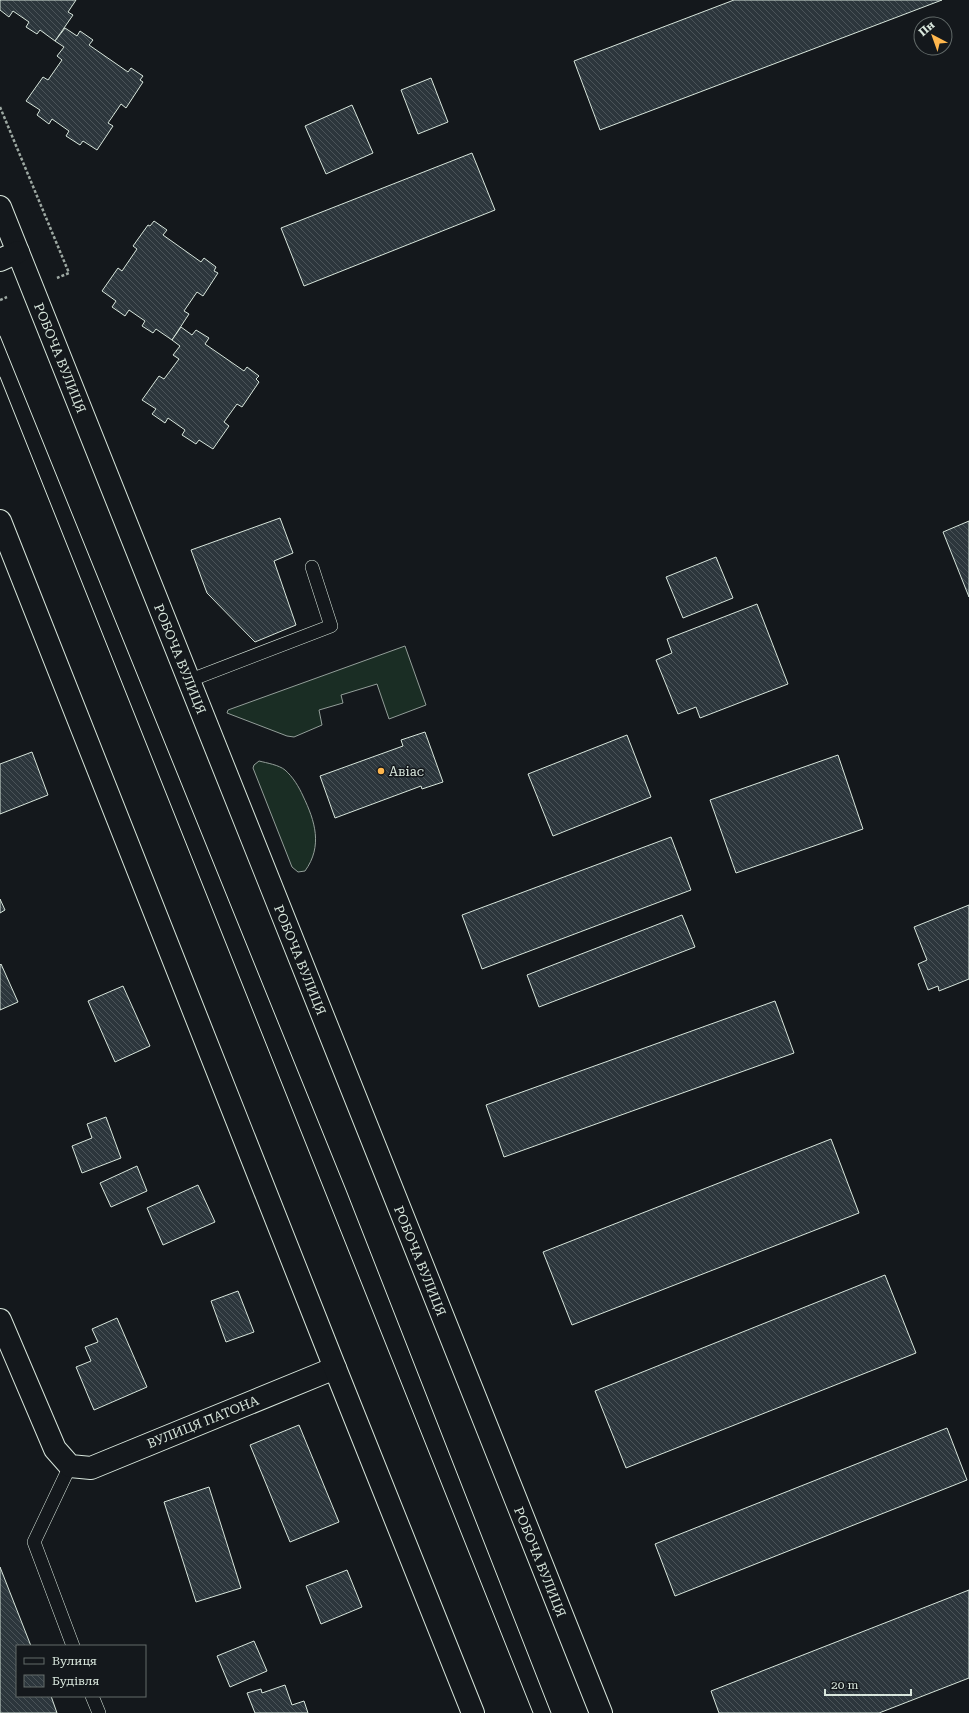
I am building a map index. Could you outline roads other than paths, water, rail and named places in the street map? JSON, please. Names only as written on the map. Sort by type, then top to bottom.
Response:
[{"type":"main road","name":"РОБОЧА ВУЛИЦЯ","points":[[0,207],[9,256],[188,681],[601,1713]]},
{"type":"main road","points":[[0,521],[335,1368],[474,1713]]},
{"type":"main road","points":[[0,1320],[55,1449],[70,1466]]},
{"type":"main road","name":"ВУЛИЦЯ ПАТОНА","points":[[70,1466],[91,1468],[335,1368]]},
{"type":"lane","points":[[188,681],[331,626],[312,567]]},
{"type":"lane","points":[[70,1466],[34,1542],[73,1645]]},
{"type":"lane","points":[[92,1697],[99,1713]]},
{"type":"tram line","points":[[0,336],[346,1190],[551,1713]]},
{"type":"tram line","points":[[0,377],[533,1713]]},
{"type":"place","name":"Авіас","points":[[381,771]]}]
